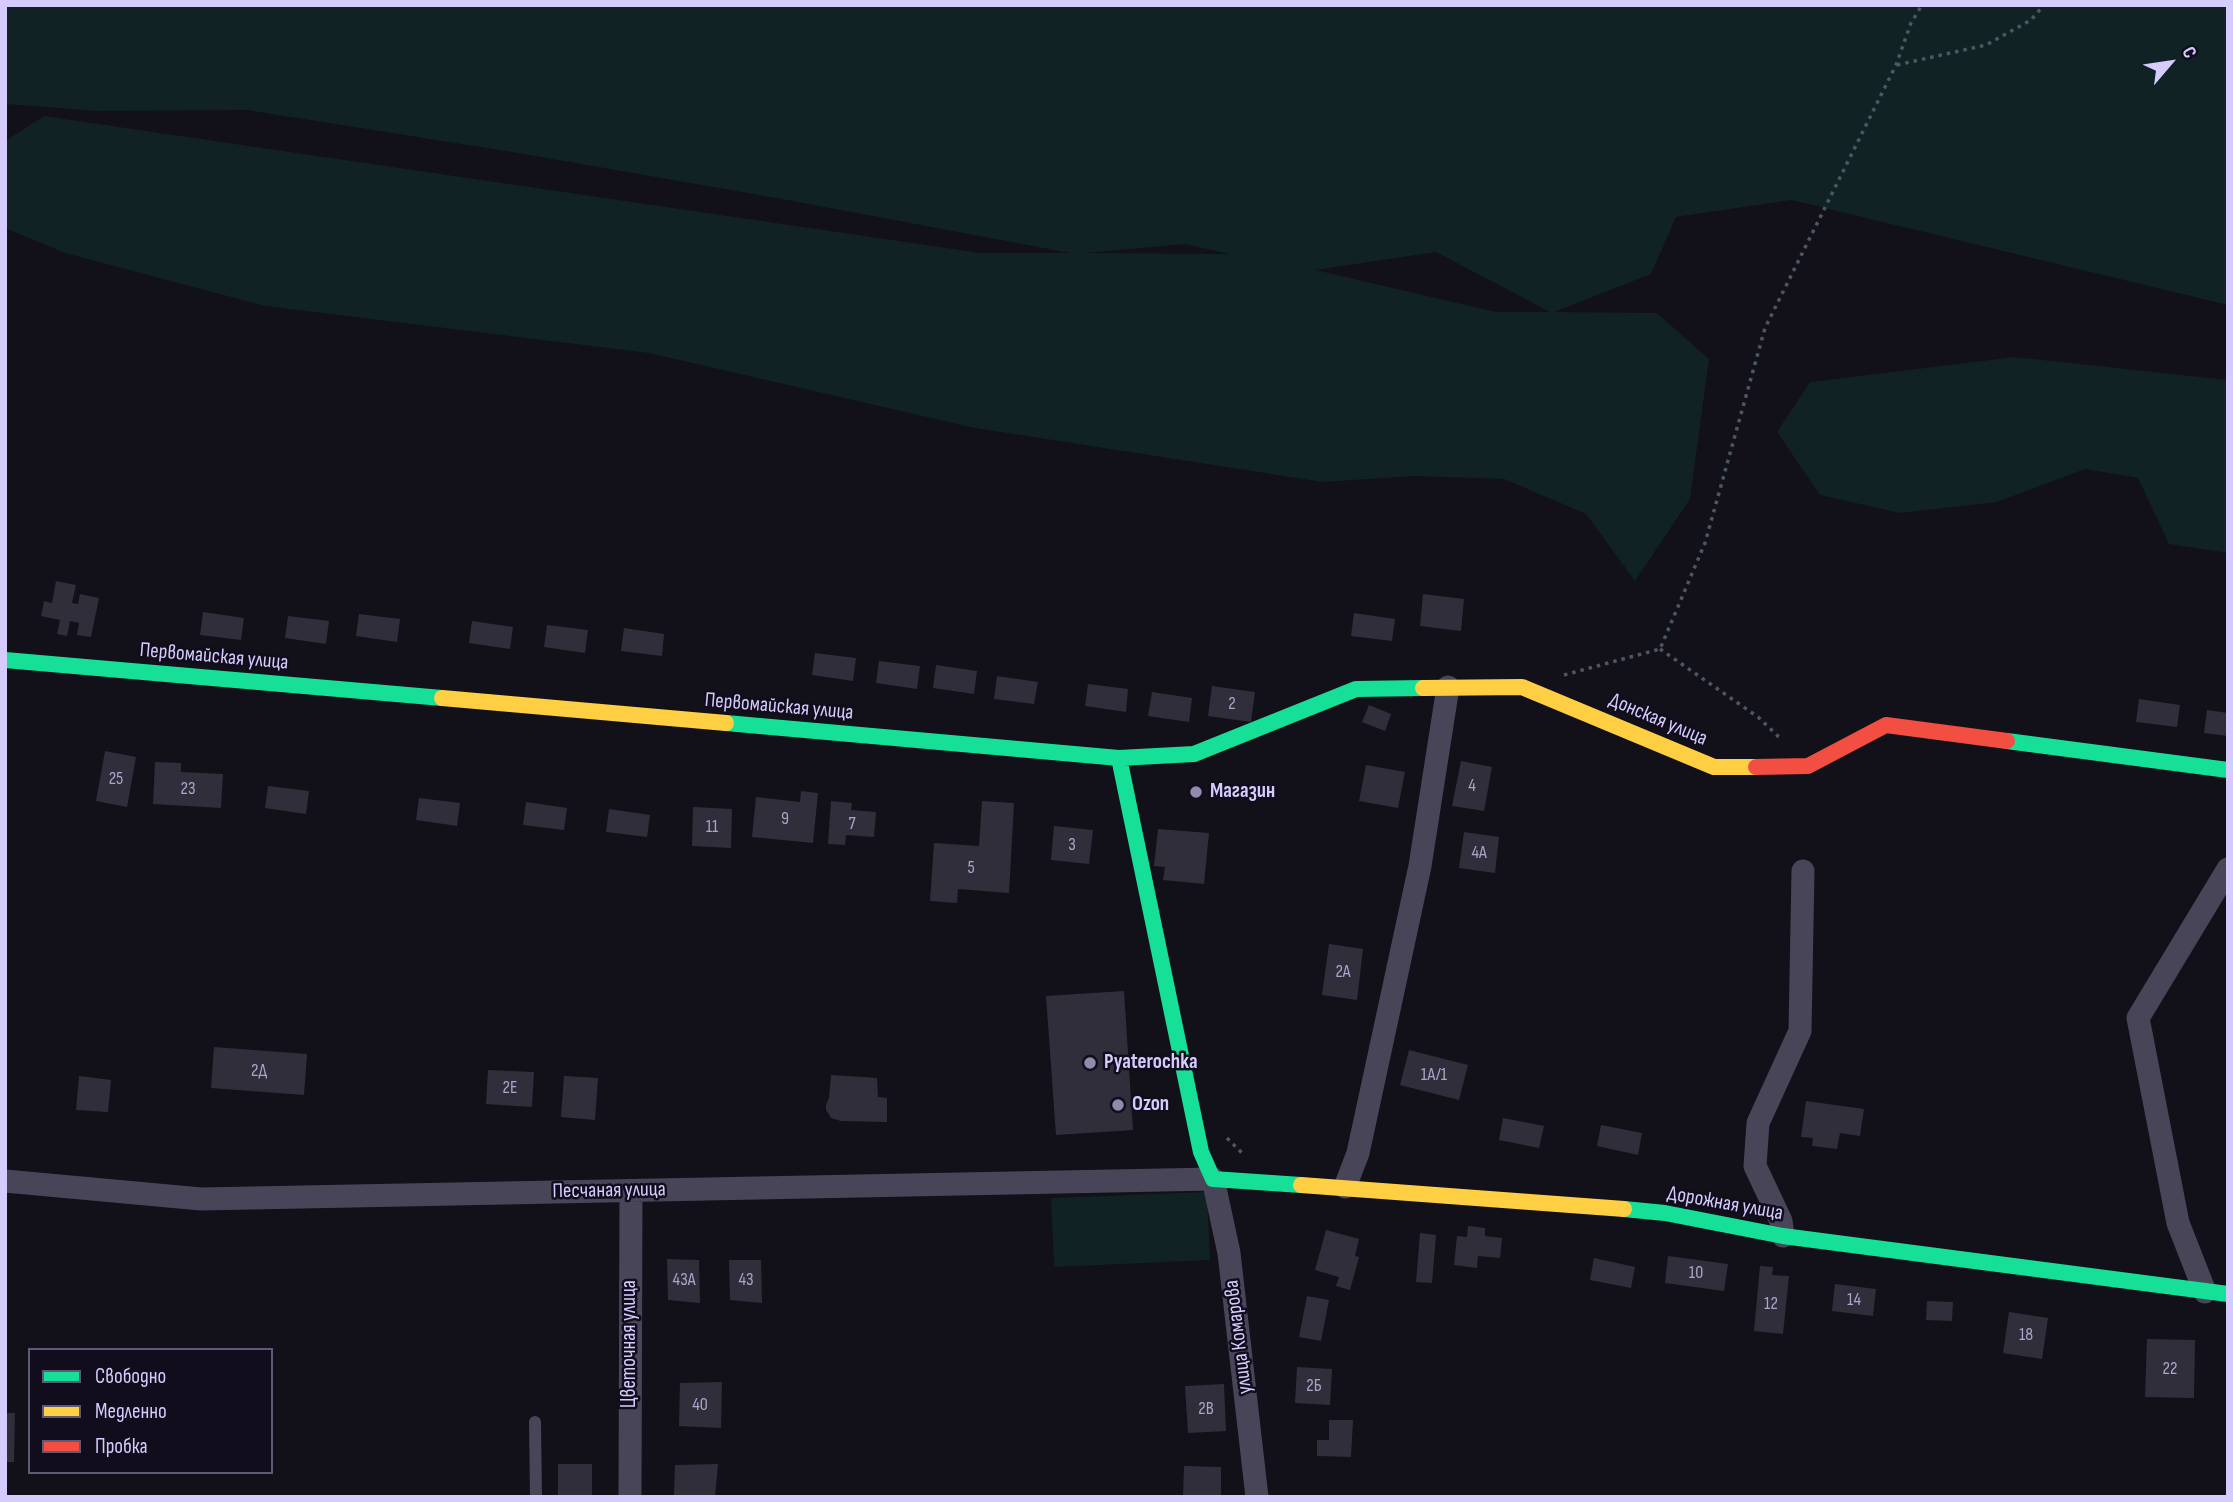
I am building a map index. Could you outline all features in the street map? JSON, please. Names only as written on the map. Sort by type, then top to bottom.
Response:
[{"type":"street","name":"Первомайская улица","points":[[5,660],[1119,758]]},
{"type":"street","points":[[1345,1187],[1358,1153],[1420,866],[1448,687]]},
{"type":"street","name":"Донская улица","points":[[1119,758],[1194,754],[1356,689],[1522,687],[1714,766],[1808,766],[1886,725],[2228,770]]},
{"type":"street","points":[[1119,758],[1201,1152],[1213,1179]]},
{"type":"street","points":[[2216,1293],[2178,1223],[2138,1018],[2228,869]]},
{"type":"street","points":[[1783,1236],[1781,1221],[1755,1166],[1758,1122],[1800,1031],[1803,870]]},
{"type":"street","name":"Дорожная улица","points":[[1213,1179],[1522,1200],[1664,1213],[1783,1236],[2216,1293]]},
{"type":"street","name":"Песчаная улица","points":[[5,1181],[201,1199],[1213,1179]]},
{"type":"street","name":"улица Комарова","points":[[1213,1179],[1229,1253],[1257,1497]]},
{"type":"street","name":"Цветочная улица","points":[[630,1497],[631,1191]]},
{"type":"lane","points":[[2199,917],[2228,889]]},
{"type":"lane","points":[[535,1422],[536,1497]]},
{"type":"path","points":[[1660,649],[1705,543],[1765,328],[1896,65],[1911,23],[1922,5]]},
{"type":"path","points":[[1896,65],[1986,44],[2031,20],[2044,5]]},
{"type":"path","points":[[1560,676],[1660,649],[1758,717],[1783,741]]},
{"type":"shaded area","points":[[5,5],[2228,5],[2228,305],[1791,200],[1676,217],[1651,274],[1554,312],[1657,313],[1709,359],[1690,499],[1635,581],[1586,514],[1504,479],[1414,476],[1323,482],[975,428],[649,353],[265,306],[65,253],[5,228],[5,141],[44,116],[981,253],[1070,253],[518,153],[247,110],[97,111],[5,104]],"holes":[[[1185,244],[1230,254],[1086,253]],[[1436,252],[1550,312],[1496,312],[1316,270]]]},
{"type":"shaded area","points":[[2015,357],[2228,380],[2228,553],[2169,544],[2138,478],[2085,469],[1997,502],[1900,513],[1820,495],[1777,432],[1810,382]]},
{"type":"shaded area","points":[[1207,1192],[1210,1260],[1054,1267],[1051,1198]]},
{"type":"building","points":[[56,581],[76,585],[72,603],[78,604],[80,594],[99,598],[91,637],[77,635],[79,623],[70,621],[67,636],[57,634],[60,620],[41,616],[44,601],[52,603]]},
{"type":"building","points":[[1423,594],[1464,599],[1461,631],[1420,626]]},
{"type":"building","points":[[203,612],[244,618],[241,640],[200,635]]},
{"type":"building","points":[[1354,613],[1395,619],[1392,641],[1351,636]]},
{"type":"building","points":[[359,614],[400,619],[397,642],[356,636]]},
{"type":"building","points":[[288,616],[329,621],[326,644],[285,638]]},
{"type":"building","points":[[472,621],[513,627],[510,649],[469,643]]},
{"type":"building","points":[[547,625],[588,630],[585,653],[544,647]]},
{"type":"building","points":[[624,628],[664,634],[662,656],[621,651]]},
{"type":"building","points":[[815,653],[856,658],[853,681],[812,675]]},
{"type":"building","points":[[879,661],[920,666],[917,689],[876,683]]},
{"type":"building","points":[[936,665],[977,671],[974,694],[933,688]]},
{"type":"building","points":[[997,676],[1038,682],[1034,704],[994,699]]},
{"type":"building","points":[[1088,684],[1128,689],[1126,712],[1085,706]]},
{"type":"building","points":[[1212,686],[1255,692],[1251,722],[1208,716]]},
{"type":"building","points":[[1152,692],[1192,698],[1189,722],[1148,716]]},
{"type":"building","points":[[2139,699],[2180,705],[2177,727],[2136,722]]},
{"type":"building","points":[[1369,705],[1391,714],[1385,731],[1362,722]]},
{"type":"building","points":[[2207,710],[2228,713],[2228,736],[2204,733]]},
{"type":"building","points":[[105,751],[136,757],[127,807],[96,801]]},
{"type":"building","points":[[1461,761],[1492,767],[1484,811],[1452,806]]},
{"type":"building","points":[[155,762],[181,763],[181,772],[223,774],[221,808],[153,804]]},
{"type":"building","points":[[1366,765],[1405,772],[1398,808],[1359,801]]},
{"type":"building","points":[[268,786],[309,791],[306,814],[265,808]]},
{"type":"building","points":[[801,791],[818,793],[813,843],[752,837],[756,797],[800,802]]},
{"type":"building","points":[[419,798],[460,803],[457,826],[416,820]]},
{"type":"building","points":[[831,801],[852,803],[851,810],[876,812],[874,837],[846,835],[845,845],[828,844]]},
{"type":"building","points":[[982,801],[1014,803],[1009,893],[958,889],[957,903],[930,901],[934,843],[979,846]]},
{"type":"building","points":[[526,802],[567,808],[564,830],[523,825]]},
{"type":"building","points":[[693,807],[732,809],[731,848],[692,846]]},
{"type":"building","points":[[609,809],[650,815],[647,837],[606,832]]},
{"type":"building","points":[[1054,826],[1093,830],[1089,864],[1051,860]]},
{"type":"building","points":[[1158,829],[1209,833],[1204,884],[1163,880],[1165,867],[1154,866]]},
{"type":"building","points":[[1464,832],[1499,837],[1495,873],[1459,868]]},
{"type":"building","points":[[1329,944],[1363,949],[1357,1000],[1322,995]]},
{"type":"building","name":"Pyaterochka","points":[[1124,991],[1133,1130],[1056,1135],[1046,996]]},
{"type":"building","points":[[214,1047],[307,1054],[304,1095],[211,1088]]},
{"type":"building","points":[[1409,1050],[1468,1065],[1459,1100],[1400,1085]]},
{"type":"building","points":[[488,1070],[534,1072],[532,1107],[486,1104]]},
{"type":"building","points":[[831,1075],[877,1078],[878,1097],[887,1098],[887,1122],[841,1121],[831,1118],[826,1105]]},
{"type":"building","points":[[79,1076],[111,1080],[108,1112],[76,1110]]},
{"type":"building","points":[[564,1076],[598,1078],[595,1120],[561,1117]]},
{"type":"building","points":[[1806,1101],[1864,1109],[1860,1136],[1840,1133],[1837,1149],[1812,1146],[1813,1138],[1801,1137]]},
{"type":"building","points":[[1503,1118],[1544,1126],[1539,1148],[1499,1140]]},
{"type":"building","points":[[1601,1125],[1642,1133],[1638,1155],[1597,1146]]},
{"type":"building","points":[[1468,1226],[1485,1228],[1485,1236],[1502,1238],[1500,1258],[1478,1256],[1477,1268],[1454,1265],[1457,1236],[1467,1237]]},
{"type":"building","points":[[1326,1230],[1359,1239],[1355,1256],[1359,1257],[1350,1290],[1336,1286],[1339,1277],[1315,1270]]},
{"type":"building","points":[[1420,1233],[1436,1235],[1432,1283],[1416,1282]]},
{"type":"building","points":[[1668,1256],[1728,1264],[1724,1291],[1665,1283]]},
{"type":"building","points":[[1594,1258],[1635,1267],[1631,1288],[1590,1280]]},
{"type":"building","points":[[667,1259],[699,1260],[700,1303],[668,1300]]},
{"type":"building","points":[[729,1260],[761,1260],[762,1303],[730,1300]]},
{"type":"building","points":[[1760,1266],[1773,1267],[1772,1275],[1789,1276],[1783,1334],[1754,1331]]},
{"type":"building","points":[[1835,1284],[1876,1289],[1873,1316],[1832,1311]]},
{"type":"building","points":[[1307,1296],[1329,1300],[1321,1341],[1299,1337]]},
{"type":"building","points":[[1927,1301],[1953,1302],[1952,1321],[1926,1320]]},
{"type":"building","points":[[2009,1312],[2048,1318],[2042,1359],[2003,1353]]},
{"type":"building","points":[[2147,1339],[2195,1340],[2194,1398],[2145,1397]]},
{"type":"building","points":[[1297,1367],[1332,1369],[1330,1405],[1295,1403]]},
{"type":"building","points":[[722,1382],[721,1428],[679,1426],[680,1383]]},
{"type":"building","points":[[1224,1384],[1226,1431],[1188,1433],[1185,1386]]},
{"type":"building","points":[[5,1413],[15,1413],[14,1462],[5,1462]]},
{"type":"building","points":[[1329,1420],[1353,1420],[1351,1457],[1317,1456],[1317,1440],[1329,1440]]},
{"type":"building","points":[[558,1464],[592,1464],[592,1497],[558,1497]]},
{"type":"building","points":[[718,1464],[715,1497],[674,1497],[675,1465]]},
{"type":"building","points":[[1184,1466],[1221,1467],[1221,1497],[1183,1497]]},
{"type":"traffic: fast","points":[[5,660],[442,698]]},
{"type":"traffic: fast","points":[[726,723],[1119,758],[1194,754],[1356,689],[1423,688]]},
{"type":"traffic: fast","points":[[2007,741],[2228,770]]},
{"type":"traffic: fast","points":[[1119,758],[1201,1152],[1213,1179],[1301,1185]]},
{"type":"traffic: fast","points":[[1624,1209],[1665,1213],[1783,1236],[2228,1294]]},
{"type":"traffic: slow","points":[[1423,688],[1522,687],[1714,767],[1756,767]]},
{"type":"traffic: slow","points":[[442,698],[726,723]]},
{"type":"traffic: slow","points":[[1301,1185],[1624,1209]]},
{"type":"traffic: jam","points":[[1756,767],[1808,766],[1886,725],[2007,741]]},
{"type":"place","name":"Магазин","points":[[1196,792]]},
{"type":"place","name":"Pyaterochka","points":[[1090,1063]]},
{"type":"place","name":"Ozon","points":[[1118,1105]]}]
